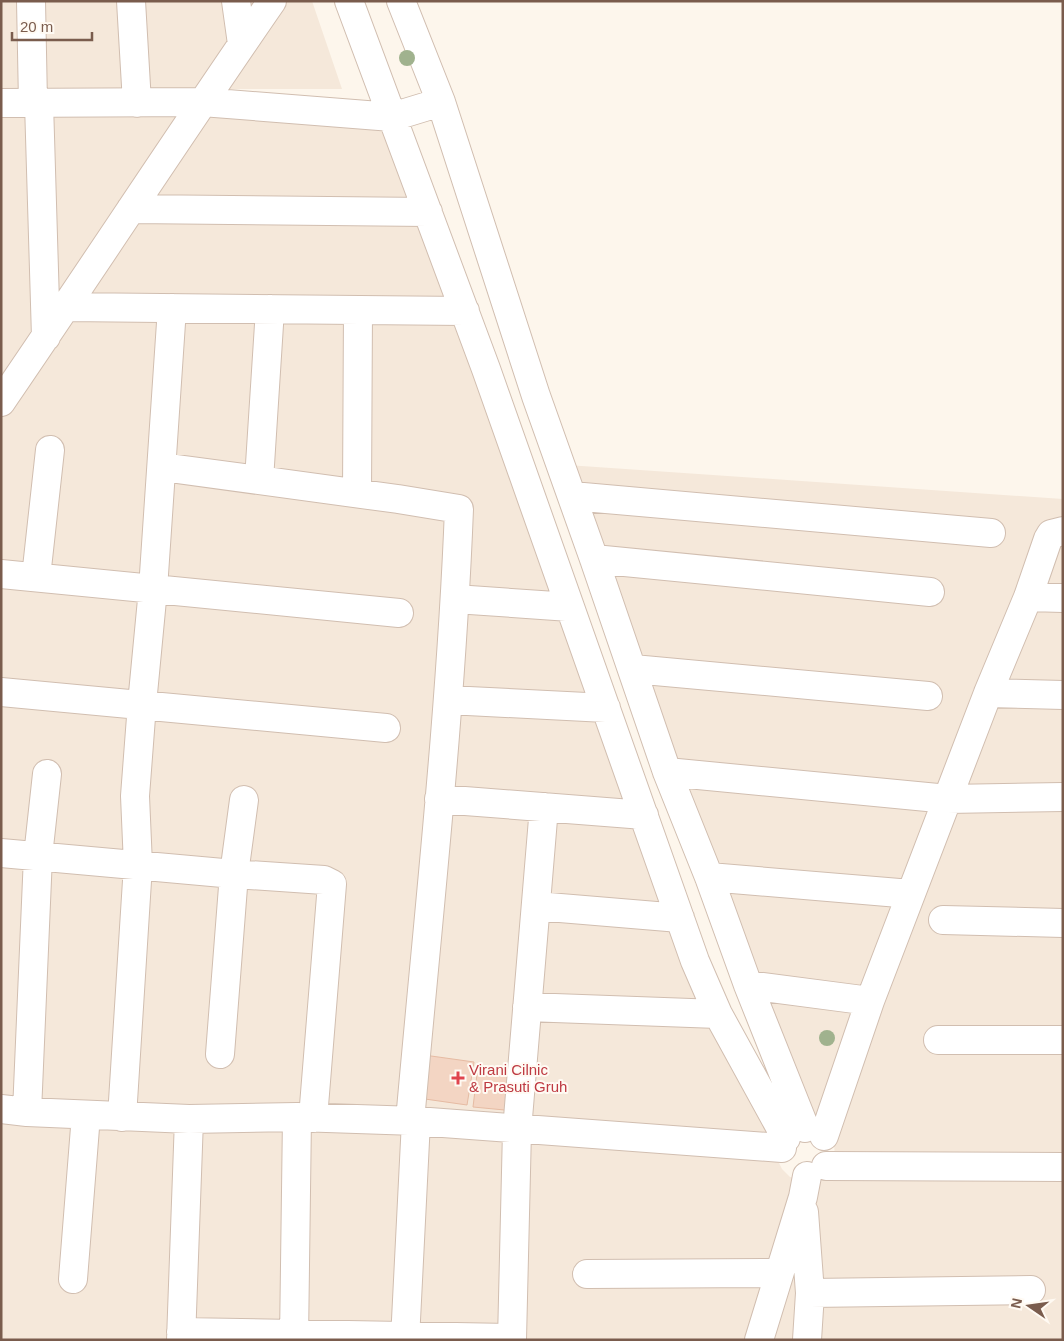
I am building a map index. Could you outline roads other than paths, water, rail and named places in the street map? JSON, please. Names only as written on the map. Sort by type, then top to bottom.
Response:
[{"type":"street","points":[[31,1],[46,337]]},
{"type":"street","points":[[132,1],[137,103]]},
{"type":"street","points":[[236,1],[242,44]]},
{"type":"street","points":[[1,402],[272,1]]},
{"type":"street","points":[[349,1],[501,410],[695,961],[718,1014],[800,1137]]},
{"type":"street","points":[[401,1],[441,102],[536,396],[633,669],[667,772],[709,876],[800,1137]]},
{"type":"street","points":[[1,102],[202,102],[392,117],[441,102]]},
{"type":"street","points":[[131,209],[428,212]]},
{"type":"street","points":[[67,307],[465,311]]},
{"type":"street","points":[[122,1117],[138,866],[135,796],[153,589],[172,308]]},
{"type":"street","points":[[259,480],[270,309]]},
{"type":"street","points":[[357,493],[358,310]]},
{"type":"street","points":[[501,410],[536,396]]},
{"type":"street","points":[[36,577],[50,450]]},
{"type":"street","points":[[162,467],[357,493],[459,509],[448,700],[413,1121],[405,1338]]},
{"type":"street","points":[[572,496],[991,534]]},
{"type":"street","points":[[1063,531],[1051,534],[1048,539],[1028,598],[988,693],[870,1001],[800,1137],[784,1163],[794,1173],[812,1180],[1063,1167]]},
{"type":"street","points":[[594,559],[930,592]]},
{"type":"street","points":[[1,574],[399,613]]},
{"type":"street","points":[[1028,598],[1063,598]]},
{"type":"street","points":[[455,599],[570,607]]},
{"type":"street","points":[[633,669],[928,696]]},
{"type":"street","points":[[1,692],[386,728]]},
{"type":"street","points":[[988,693],[1063,695]]},
{"type":"street","points":[[448,700],[606,708]]},
{"type":"street","points":[[667,772],[948,799],[1063,797]]},
{"type":"street","points":[[47,774],[14,1110],[189,1119],[305,1118],[413,1121],[517,1130],[800,1137],[829,1143],[830,1159],[812,1180],[779,1273],[759,1340]]},
{"type":"street","points":[[439,799],[644,815]]},
{"type":"street","points":[[220,1054],[234,874],[244,800]]},
{"type":"street","points":[[189,1119],[181,1336],[512,1339],[517,1130],[544,807]]},
{"type":"street","points":[[1,853],[138,866],[324,880],[332,884],[305,1118],[294,1337]]},
{"type":"street","points":[[709,876],[911,894]]},
{"type":"street","points":[[536,906],[680,918]]},
{"type":"street","points":[[943,920],[1063,923]]},
{"type":"street","points":[[748,985],[870,1001]]},
{"type":"street","points":[[527,1007],[718,1014]]},
{"type":"street","points":[[938,1040],[1063,1040]]},
{"type":"street","points":[[73,1279],[86,1115]]},
{"type":"street","points":[[807,1340],[810,1293],[812,1180]]},
{"type":"street","points":[[587,1274],[779,1273]]},
{"type":"street","points":[[810,1293],[1031,1290]]},
{"type":"place","name":"Virani Cilnic & Prasuti Gruh","points":[[458,1078]]}]
